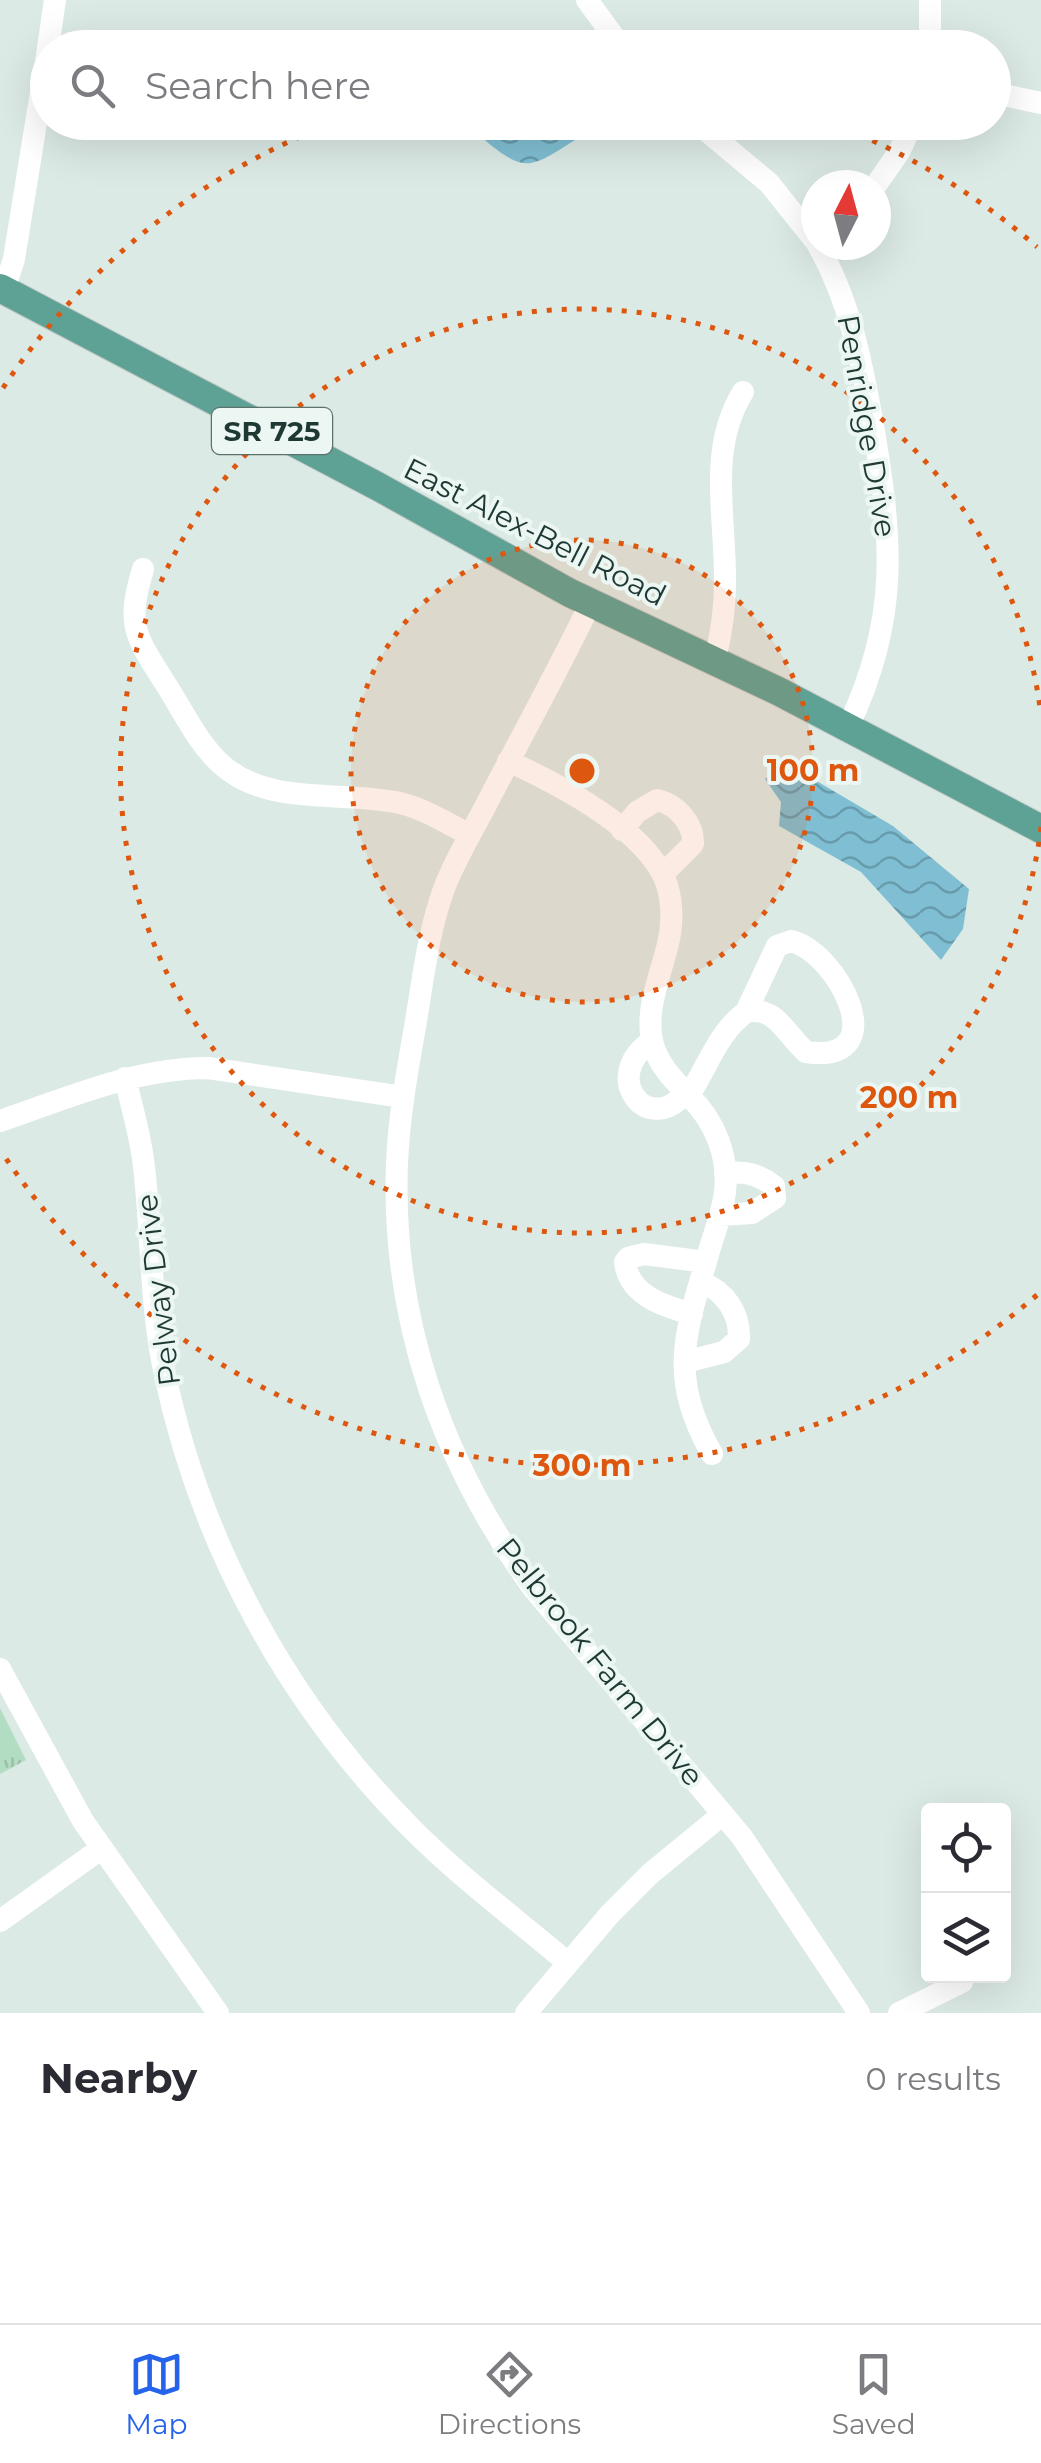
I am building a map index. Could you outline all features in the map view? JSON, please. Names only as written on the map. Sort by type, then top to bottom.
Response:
[{"type":"main road","name":"East Alex-Bell Road","points":[[2,289],[590,602],[848,726],[1041,830]]},
{"type":"street","points":[[51,30],[56,0]]},
{"type":"street","points":[[587,0],[609,30]]},
{"type":"street","points":[[930,0],[930,30]]},
{"type":"street","points":[[1011,97],[1041,103]]},
{"type":"street","points":[[2,289],[14,259],[33,140]]},
{"type":"street","name":"Penridge Drive","points":[[718,140],[770,183],[801,221]]},
{"type":"street","points":[[886,170],[905,140]]},
{"type":"street","name":"Penridge Drive","points":[[825,260],[855,334],[890,541],[880,638],[867,684],[848,726]]},
{"type":"street","points":[[716,660],[725,583],[721,461],[728,418],[743,392]]},
{"type":"street","points":[[143,569],[133,610],[138,640],[222,766],[272,790],[380,800],[414,808],[470,835]]},
{"type":"street","name":"Pelbrook Farm Drive","points":[[590,602],[445,886],[434,922],[403,1096],[396,1205],[406,1304],[432,1406],[464,1478],[504,1548],[533,1588],[724,1814],[859,2013]]},
{"type":"street","points":[[508,761],[571,793],[622,830],[662,874],[671,906],[671,925],[653,998],[652,1040],[664,1069],[716,1133],[726,1173],[720,1215],[692,1314],[685,1362],[688,1404],[712,1454]]},
{"type":"street","points":[[622,830],[637,812],[657,800],[673,807],[690,826],[693,844],[662,874]]},
{"type":"street","points":[[652,1040],[633,1057],[629,1070],[631,1094],[638,1102],[661,1109],[687,1094],[735,1020],[746,1012],[756,1010],[774,1016],[806,1052],[818,1053],[843,1045],[855,1016],[850,1000],[810,948],[790,941],[777,946],[746,1012]]},
{"type":"street","points":[[0,1122],[125,1078],[175,1068],[208,1068],[403,1096]]},
{"type":"street","name":"Pelway Drive","points":[[125,1078],[143,1156],[149,1267],[164,1370],[192,1477],[251,1612],[307,1704],[385,1800],[448,1862],[568,1964]]},
{"type":"street","points":[[720,1215],[752,1213],[775,1198],[774,1186],[764,1178],[751,1172],[726,1173]]},
{"type":"street","points":[[685,1362],[724,1352],[739,1339],[740,1329],[727,1299],[704,1272],[644,1254],[628,1258],[625,1262],[631,1282],[640,1293],[692,1314]]},
{"type":"street","points":[[0,1669],[46,1757],[102,1848],[218,2013]]},
{"type":"street","points":[[526,2013],[650,1874],[724,1814]]},
{"type":"street","points":[[0,1921],[102,1848]]},
{"type":"street","points":[[899,2013],[960,1983]]},
{"type":"green space","points":[[0,1708],[26,1760],[0,1774]]},
{"type":"water","points":[[485,140],[575,140],[538,161],[518,162]]},
{"type":"water","points":[[786,763],[893,826],[969,889],[963,929],[941,960],[861,872],[779,826],[781,802],[765,779]]}]
